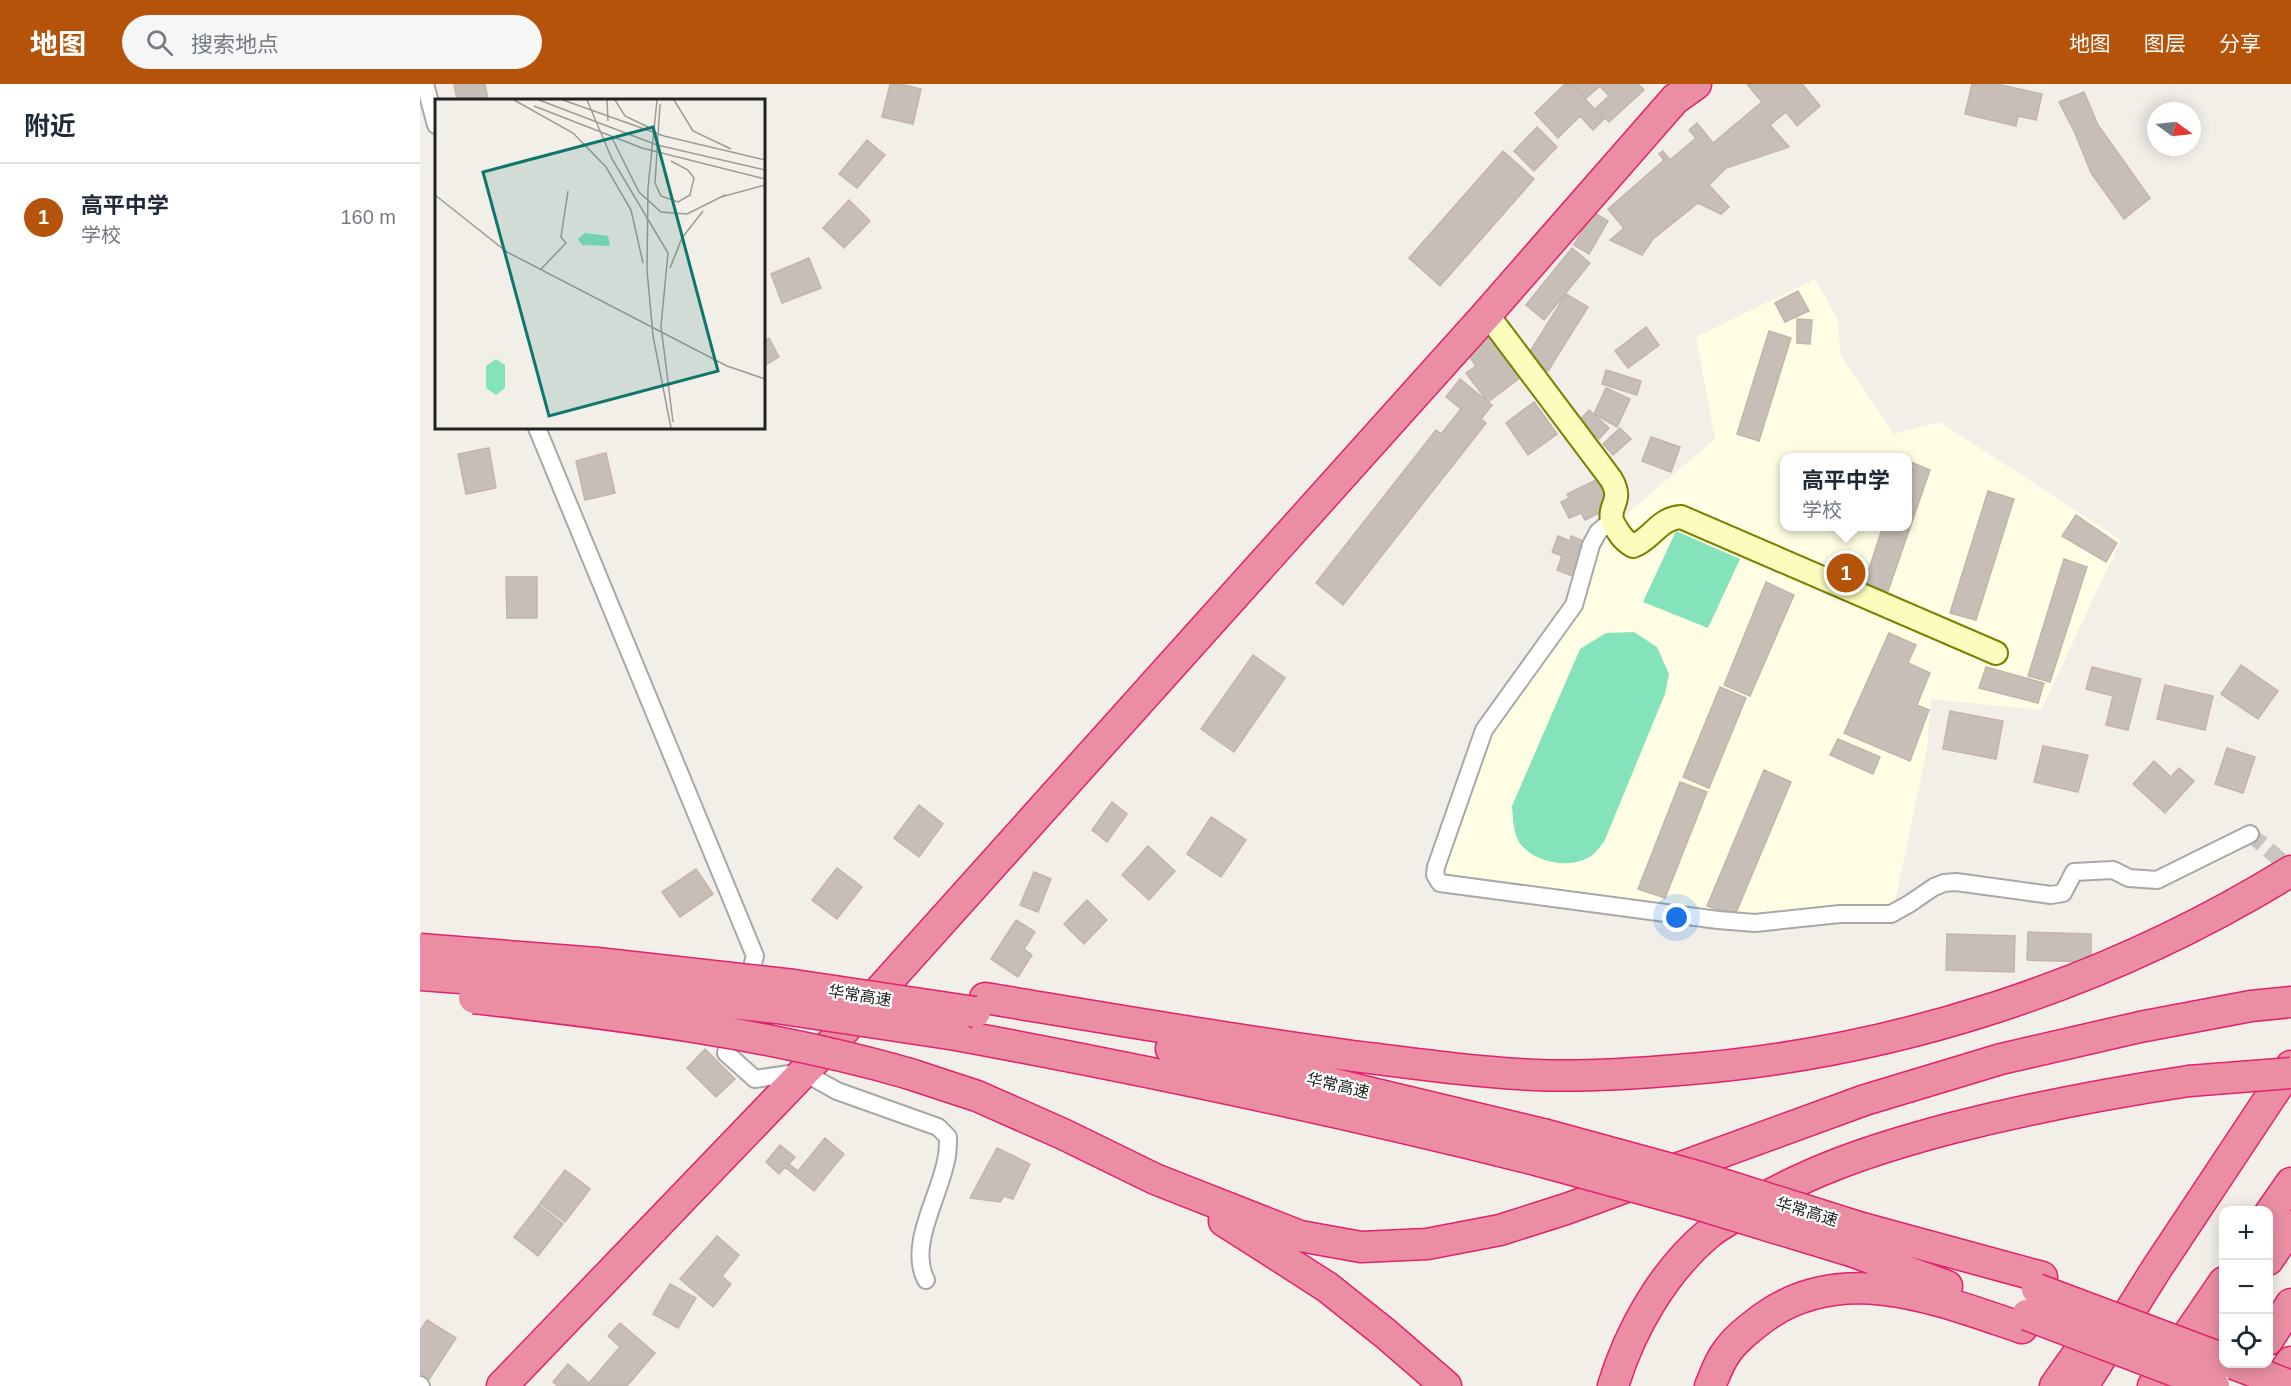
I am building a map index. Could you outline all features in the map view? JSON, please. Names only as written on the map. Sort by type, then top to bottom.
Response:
[{"type":"highway","points":[[502,1386],[844,1029],[1487,314],[1678,89]]},
{"type":"highway","points":[[972,1015],[1256,1043],[1457,1068],[1537,1075],[1619,1075],[1741,1066],[1848,1048],[1977,1015],[2096,971],[2183,931],[2291,871]]},
{"type":"highway","name":"华常高速","points":[[420,949],[597,963],[794,985],[972,1015],[1128,1066],[1276,1098],[1539,1147],[1693,1203],[1858,1240],[2032,1302],[2219,1358]]},
{"type":"highway","name":"华常高速","points":[[420,975],[582,987],[777,1008],[972,1015]]},
{"type":"highway","points":[[420,992],[753,1037],[852,1057],[977,1096],[1063,1134],[1155,1179],[1300,1236],[1361,1247],[1427,1244],[1500,1230],[1566,1209],[1865,1100],[2001,1059],[2140,1027],[2251,1006],[2291,1002]]},
{"type":"highway","points":[[2083,1386],[2157,1268],[2283,1082],[2291,1066]]},
{"type":"highway","points":[[1613,1386],[1619,1366],[1641,1319],[1669,1276],[1708,1234],[1753,1204],[1799,1179],[1850,1158],[1901,1142],[2024,1110],[2188,1081],[2283,1082]]},
{"type":"highway","points":[[2055,1386],[2167,1227],[2283,1082]]},
{"type":"highway","points":[[1155,1179],[1327,1287],[1446,1386]]},
{"type":"highway","points":[[2273,1209],[2291,1183]]},
{"type":"highway","points":[[2273,1253],[2291,1226]]},
{"type":"highway","points":[[1858,1240],[2032,1302],[2219,1341]]},
{"type":"highway","points":[[1710,1386],[1726,1353],[1749,1328],[1778,1307],[1812,1293],[1852,1288],[1889,1290],[1922,1296],[2032,1302],[2182,1386],[2219,1333]]},
{"type":"highway","points":[[2153,1386],[2219,1288]]},
{"type":"highway","name":"华常高速","points":[[2032,1302],[2214,1386]]},
{"type":"highway","points":[[2273,1332],[2291,1304]]},
{"type":"highway","points":[[2273,1362],[2291,1369]]},
{"type":"highway","points":[[2274,1386],[2291,1362]]},
{"type":"highway","points":[[2244,1368],[2291,1386]]},
{"type":"highway","points":[[2240,1386],[2251,1368]]},
{"type":"street","points":[[425,84],[435,121]]},
{"type":"street","points":[[1487,314],[1617,488],[1617,500],[1612,520],[1625,542],[1633,546],[1639,544],[1665,521],[1681,518],[1996,653]]},
{"type":"street","points":[[537,429],[755,956],[726,1053],[755,1079],[803,1072],[837,1091],[938,1127],[948,1137],[947,1156],[921,1241],[920,1270],[926,1280]]},
{"type":"street","points":[[1612,520],[1598,532],[1591,545],[1574,605],[1478,741],[1436,867],[1435,875],[1440,883],[1755,923],[1840,914],[1891,914],[1944,883],[1956,882],[2051,895],[2063,893],[2074,872],[2113,870],[2129,878],[2157,880],[2250,834]]},
{"type":"shaded area","points":[[1815,279],[1838,319],[1840,354],[1894,434],[1940,422],[2121,540],[2041,710],[1931,699],[1927,749],[1894,906],[1745,918],[1440,879],[1489,727],[1577,606],[1596,540],[1715,439],[1696,337]]},
{"type":"green space","points":[[1676,531],[1740,559],[1708,628],[1643,602]]},
{"type":"green space","points":[[1634,632],[1657,647],[1669,674],[1665,694],[1604,842],[1591,856],[1583,860],[1565,863],[1546,861],[1529,852],[1519,842],[1514,827],[1512,806],[1580,649],[1606,633]]},
{"type":"building","points":[[454,84],[485,84],[488,99],[457,99]]},
{"type":"building","points":[[890,84],[921,89],[913,124],[882,117]]},
{"type":"building","points":[[1565,84],[1571,84],[1604,119],[1593,130],[1580,116],[1558,138],[1535,113]]},
{"type":"building","points":[[1572,84],[1638,84],[1644,90],[1609,122],[1596,108],[1609,96],[1600,86],[1585,99]]},
{"type":"building","points":[[1747,84],[1802,84],[1820,106],[1797,126],[1786,112],[1770,125],[1789,147],[1726,168],[1709,185],[1729,207],[1721,214],[1698,203],[1653,239],[1642,255],[1610,240],[1624,228],[1608,209],[1664,160],[1659,154],[1663,151],[1670,160],[1696,138],[1689,130],[1697,123],[1713,143],[1762,102]]},
{"type":"building","points":[[1972,84],[1997,84],[2042,94],[2036,120],[2018,116],[2016,126],[1965,114]]},
{"type":"building","points":[[2084,92],[2098,125],[2150,198],[2124,219],[2091,173],[2075,133],[2059,102]]},
{"type":"building","points":[[1537,127],[1557,147],[1534,171],[1514,151]]},
{"type":"building","points":[[867,140],[885,155],[857,188],[839,174]]},
{"type":"building","points":[[1503,151],[1534,179],[1440,286],[1409,258]]},
{"type":"building","points":[[849,200],[870,221],[844,248],[823,228]]},
{"type":"building","points":[[1593,212],[1608,221],[1589,254],[1574,245]]},
{"type":"building","points":[[1572,248],[1590,263],[1544,320],[1526,305]]},
{"type":"building","points":[[809,258],[821,288],[782,303],[771,274]]},
{"type":"building","points":[[1798,291],[1809,311],[1785,322],[1775,303]]},
{"type":"building","points":[[1566,294],[1588,307],[1548,371],[1526,358]]},
{"type":"building","points":[[1797,319],[1812,320],[1810,344],[1797,343]]},
{"type":"building","points":[[1646,327],[1659,345],[1628,368],[1615,351]]},
{"type":"building","points":[[1492,328],[1526,373],[1488,402],[1466,373],[1476,366],[1464,349]]},
{"type":"building","points":[[1769,331],[1791,338],[1759,441],[1737,434]]},
{"type":"building","points":[[769,338],[779,357],[765,365],[765,340]]},
{"type":"building","points":[[1606,370],[1641,381],[1637,395],[1602,384]]},
{"type":"building","points":[[1460,379],[1492,405],[1481,419],[1486,423],[1343,605],[1316,583],[1436,430],[1441,434],[1461,409],[1446,397]]},
{"type":"building","points":[[1606,388],[1630,399],[1617,427],[1594,414]]},
{"type":"building","points":[[1534,402],[1557,434],[1528,455],[1506,423]]},
{"type":"building","points":[[1589,410],[1609,428],[1599,439],[1579,421]]},
{"type":"building","points":[[1620,428],[1631,439],[1613,455],[1603,444]]},
{"type":"building","points":[[1651,437],[1680,447],[1671,472],[1642,461]]},
{"type":"building","points":[[489,448],[496,488],[466,494],[458,454]]},
{"type":"building","points":[[606,453],[615,493],[585,500],[576,461]]},
{"type":"building","points":[[1912,463],[1930,470],[1912,522]]},
{"type":"building","points":[[1598,479],[1611,507],[1585,520],[1581,513],[1569,518],[1561,502],[1569,498],[1567,494]]},
{"type":"building","points":[[1988,491],[2014,499],[1976,620],[1950,613]]},
{"type":"building","points":[[2076,515],[2117,543],[2106,562],[2062,536]]},
{"type":"building","points":[[1881,531],[1909,531],[1888,591],[1864,584]]},
{"type":"building","points":[[1558,536],[1570,541],[1571,536],[1591,544],[1578,578],[1557,570],[1562,556],[1552,552]]},
{"type":"building","points":[[2064,559],[2087,567],[2050,682],[2028,676]]},
{"type":"building","points":[[506,577],[537,577],[537,618],[507,618]]},
{"type":"building","points":[[1766,582],[1794,595],[1750,696],[1724,685]]},
{"type":"building","points":[[1889,633],[1916,645],[1908,663],[1930,673],[1917,705],[1929,710],[1910,761],[1844,733]]},
{"type":"building","points":[[1253,655],[1285,678],[1234,752],[1201,729]]},
{"type":"building","points":[[2241,665],[2278,691],[2258,719],[2221,694]]},
{"type":"building","points":[[1986,667],[2044,683],[2038,703],[1979,688]]},
{"type":"building","points":[[2092,667],[2141,679],[2128,730],[2106,725],[2113,696],[2086,689]]},
{"type":"building","points":[[2165,685],[2213,696],[2205,730],[2157,719]]},
{"type":"building","points":[[1720,687],[1746,698],[1709,788],[1683,777]]},
{"type":"building","points":[[1950,711],[2003,721],[1996,759],[1943,749]]},
{"type":"building","points":[[1838,739],[1880,757],[1873,774],[1830,755]]},
{"type":"building","points":[[2043,746],[2088,755],[2078,792],[2034,782]]},
{"type":"building","points":[[2227,748],[2255,757],[2243,793],[2215,784]]},
{"type":"building","points":[[2154,761],[2171,777],[2179,768],[2194,781],[2165,813],[2133,784]]},
{"type":"building","points":[[1764,770],[1791,782],[1735,915],[1707,906]]},
{"type":"building","points":[[1680,782],[1707,792],[1665,898],[1638,889]]},
{"type":"building","points":[[1112,802],[1127,814],[1107,842],[1092,830]]},
{"type":"building","points":[[919,805],[943,824],[919,857],[894,838]]},
{"type":"building","points":[[1211,817],[1246,840],[1221,877],[1187,854]]},
{"type":"building","points":[[1148,846],[1175,871],[1149,900],[1122,875]]},
{"type":"building","points":[[837,868],[862,887],[837,919],[812,900]]},
{"type":"building","points":[[696,869],[713,894],[680,917],[662,892]]},
{"type":"building","points":[[1034,872],[1051,879],[1038,912],[1020,905]]},
{"type":"building","points":[[1087,900],[1107,920],[1084,944],[1064,924]]},
{"type":"building","points":[[1016,920],[1035,932],[1024,949],[1032,955],[1018,977],[991,959]]},
{"type":"building","points":[[2028,932],[2091,934],[2091,962],[2027,960]]},
{"type":"building","points":[[1947,934],[2015,936],[2014,972],[1946,970]]},
{"type":"building","points":[[705,1049],[735,1079],[716,1097],[687,1068]]},
{"type":"building","points":[[825,1138],[844,1154],[814,1191],[785,1167],[779,1174],[766,1162],[780,1145],[795,1157],[789,1164],[798,1171]]},
{"type":"building","points":[[997,1148],[1030,1164],[1013,1199],[1004,1196],[1000,1202],[970,1198]]},
{"type":"building","points":[[565,1170],[590,1189],[565,1222],[540,1203]]},
{"type":"building","points":[[539,1205],[563,1224],[538,1256],[514,1237]]},
{"type":"building","points":[[717,1236],[739,1255],[722,1276],[731,1284],[713,1307],[680,1279]]},
{"type":"building","points":[[670,1284],[696,1298],[678,1328],[653,1314]]},
{"type":"building","points":[[427,1320],[456,1338],[428,1381],[420,1376],[420,1331]]},
{"type":"building","points":[[620,1323],[655,1353],[627,1386],[558,1386],[553,1382],[568,1364],[589,1383],[620,1347],[608,1336]]},
{"type":"tunnel","points":[[2250,834],[2291,869]]},
{"type":"place","name":"高平中学","points":[[1846,573]]}]
